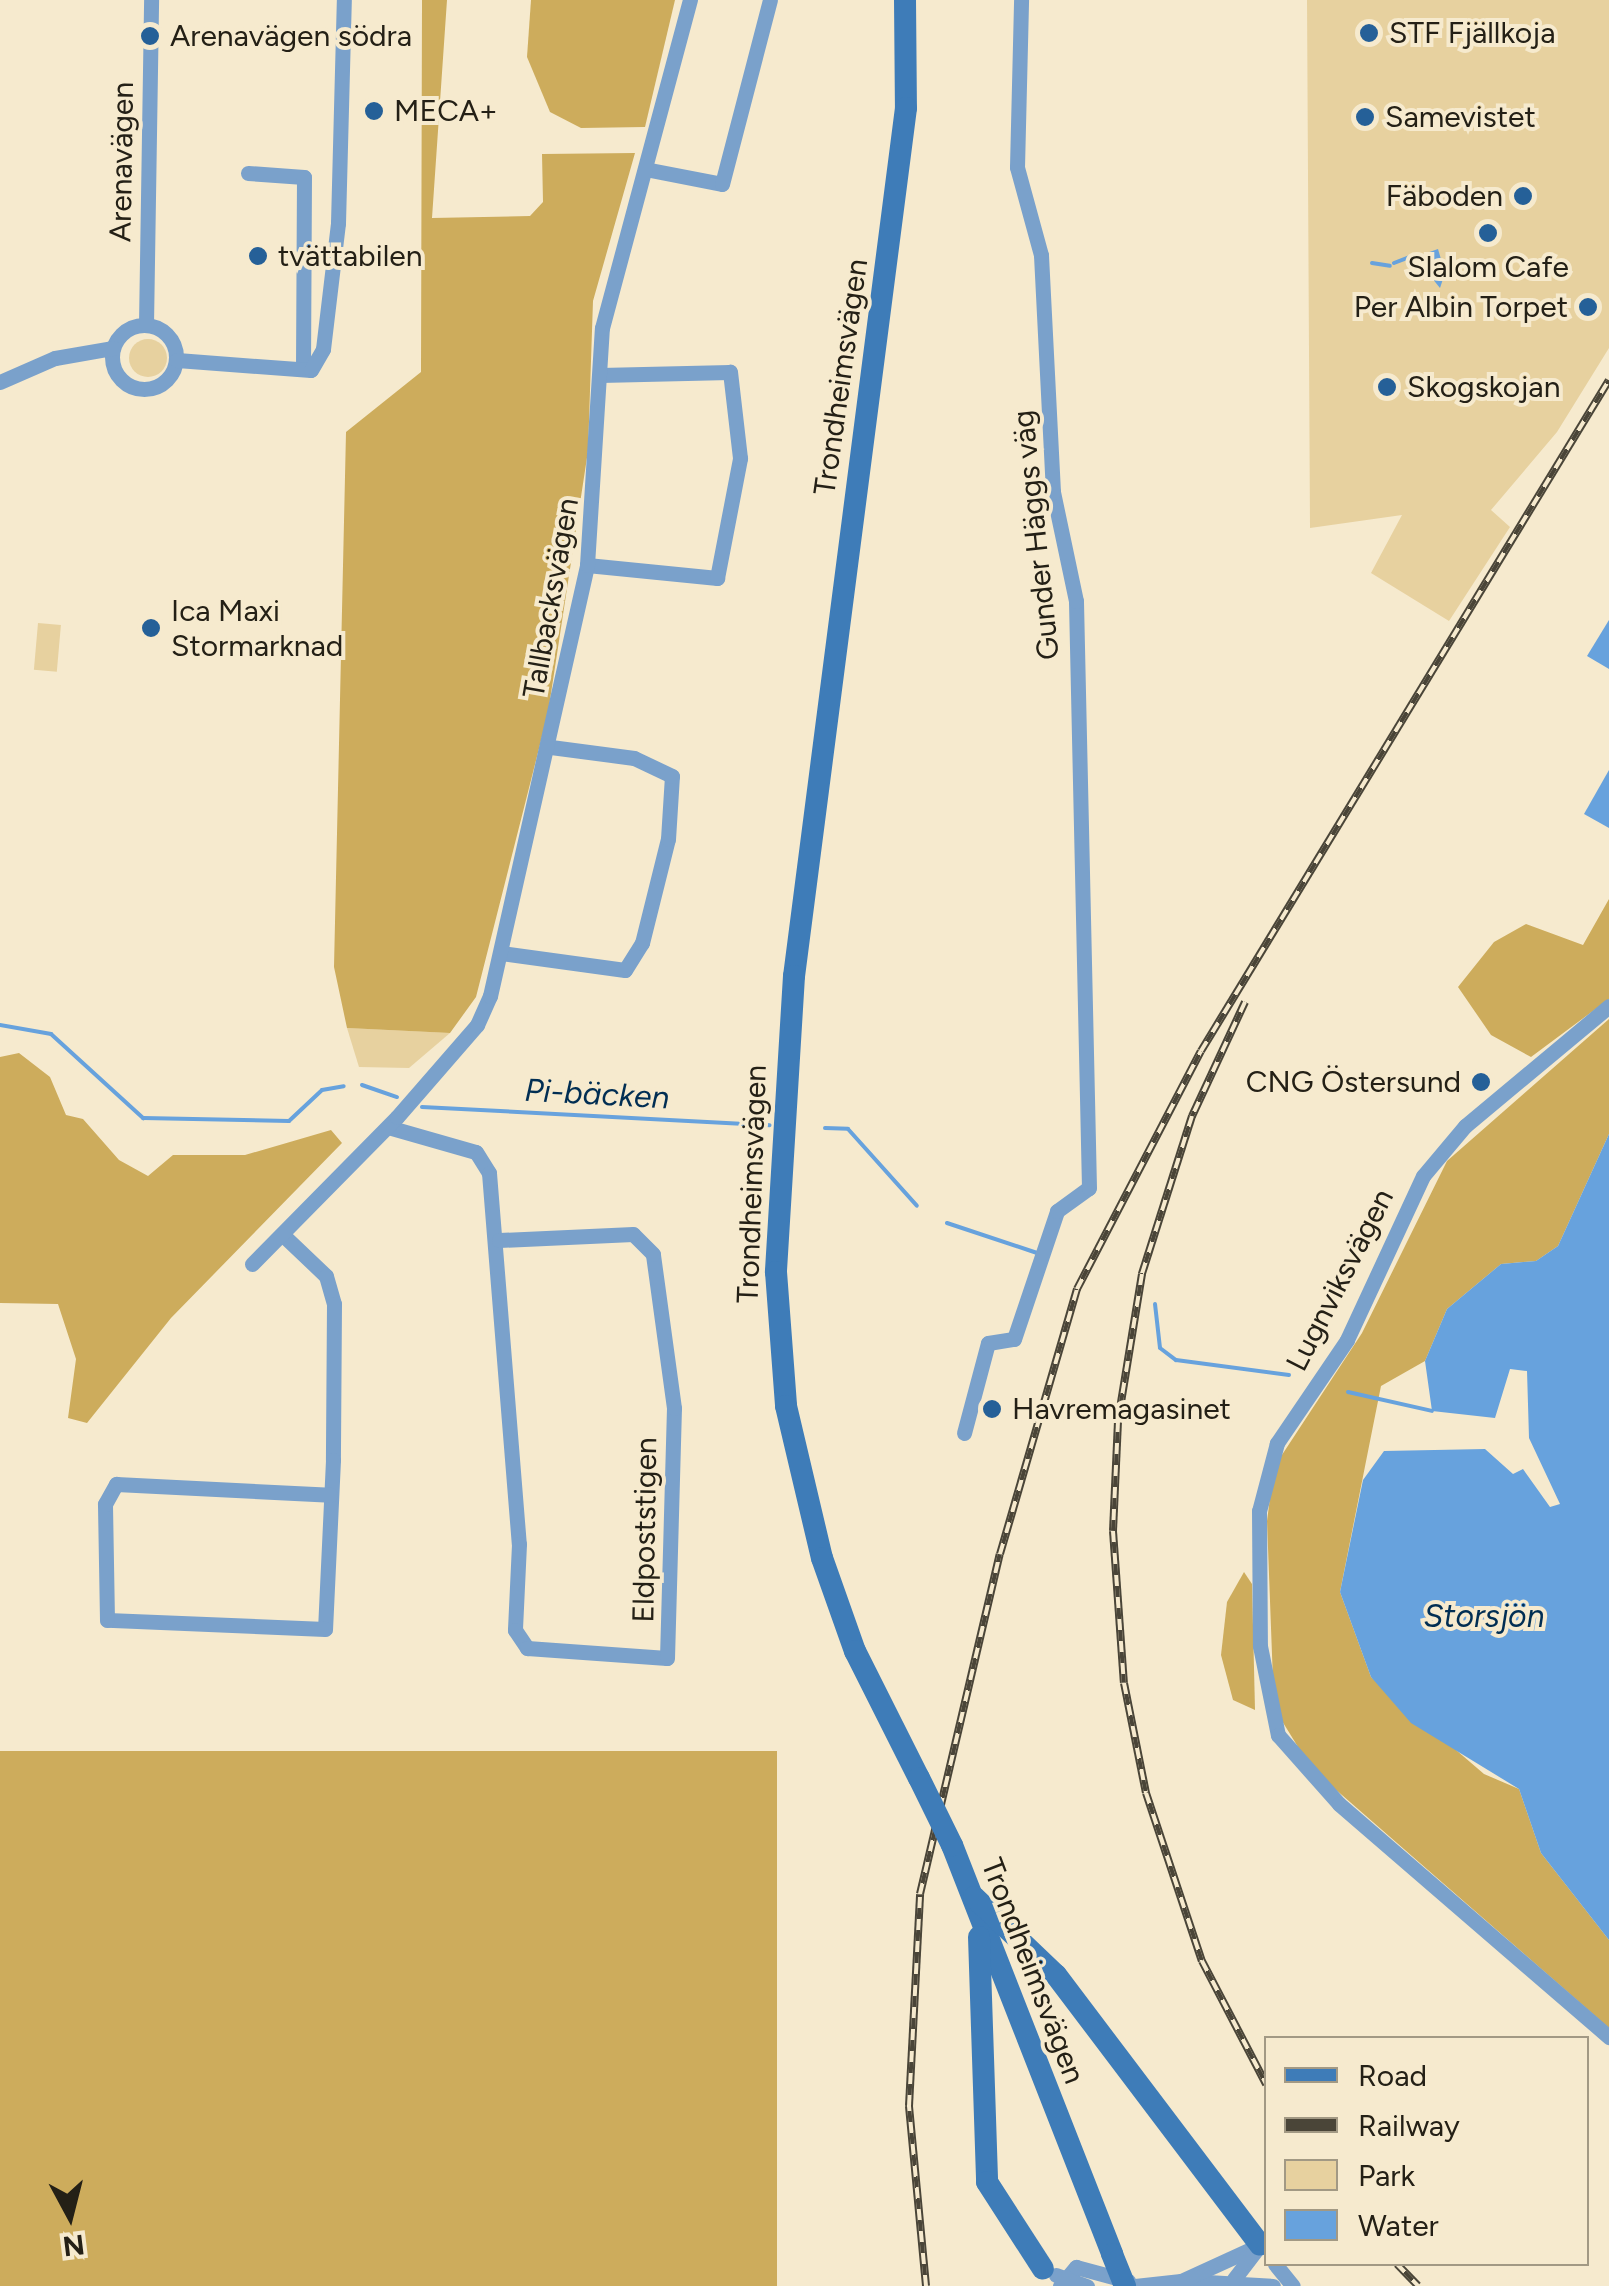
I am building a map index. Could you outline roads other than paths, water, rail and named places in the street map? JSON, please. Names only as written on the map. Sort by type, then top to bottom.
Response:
[{"type":"main road","name":"Trondheimsvägen","points":[[905,0],[907,26],[892,231],[794,976],[776,1272],[786,1406],[822,1558],[879,1704],[972,1890],[1125,2286]]},
{"type":"main road","name":"Trondheimsvägen","points":[[907,26],[917,0]]},
{"type":"main road","points":[[972,1890],[1056,1974],[1263,2249]]},
{"type":"main road","points":[[972,1890],[985,1976],[987,2182],[1053,2280]]},
{"type":"street","name":"Arenavägen","points":[[146,324],[151,0]]},
{"type":"street","points":[[176,360],[298,368],[323,348],[330,318],[344,0]]},
{"type":"street","name":"Tallbacksvägen","points":[[252,1264],[358,1160],[394,1131],[477,1026],[500,953],[552,747],[586,565],[602,328],[690,0]]},
{"type":"street","points":[[645,168],[722,184],[770,0]]},
{"type":"street","name":"Gunder Häggs väg","points":[[964,1433],[988,1343],[1014,1339],[1057,1211],[1089,1188],[1076,602],[1053,492],[1041,255],[1017,167],[1021,0]]},
{"type":"street","points":[[248,173],[304,177],[298,368]]},
{"type":"street","points":[[146,324],[171,339],[176,360],[168,380],[144,390],[115,372],[113,348],[126,330],[146,324]]},
{"type":"street","points":[[0,382],[55,358],[113,348]]},
{"type":"street","points":[[586,565],[718,578],[740,458],[730,372],[600,375]]},
{"type":"street","points":[[500,953],[625,970],[642,943],[664,856],[672,776],[634,758],[552,747]]},
{"type":"street","name":"Lugnviksvägen","points":[[1609,1006],[1465,1126],[1424,1176],[1347,1340],[1277,1443],[1259,1511],[1261,1660],[1278,1735],[1339,1804],[1609,2037]]},
{"type":"street","name":"Eldpoststigen","points":[[394,1131],[476,1152],[489,1173],[499,1240],[515,1630],[527,1648],[667,1658],[674,1408],[652,1254],[633,1234],[499,1240]]},
{"type":"street","points":[[284,1236],[326,1276],[334,1304],[330,1495],[325,1629],[107,1620],[105,1504],[116,1484],[330,1495]]},
{"type":"street","points":[[1234,2279],[1259,2258],[1263,2249]]},
{"type":"street","points":[[1181,2281],[1263,2249]]},
{"type":"street","points":[[1277,2266],[1293,2286]]},
{"type":"street","points":[[1053,2280],[1088,2268],[1152,2284]]},
{"type":"street","points":[[1134,2286],[1234,2279],[1272,2286]]},
{"type":"street","points":[[1053,2280],[1086,2286]]},
{"type":"water","points":[[1438,249],[1445,273],[1440,288],[1415,257]]},
{"type":"water","points":[[1609,620],[1609,669],[1587,656]]},
{"type":"water","points":[[1609,770],[1609,828],[1584,814]]},
{"type":"water","name":"Storsjön","points":[[1609,1134],[1609,1940],[1541,1853],[1519,1789],[1411,1723],[1371,1677],[1340,1592],[1363,1480],[1384,1451],[1485,1449],[1513,1474],[1523,1469],[1550,1507],[1560,1504],[1529,1438],[1527,1371],[1510,1369],[1495,1418],[1432,1411],[1425,1361],[1447,1309],[1501,1264],[1536,1261],[1558,1246]]},
{"type":"waterway","points":[[1394,263],[1415,255]]},
{"type":"waterway","points":[[1372,263],[1390,266]]},
{"type":"waterway","name":"Pi-bäcken","points":[[0,1025],[51,1034],[143,1118],[289,1121],[322,1090],[344,1086]]},
{"type":"waterway","name":"Pi-bäcken","points":[[362,1085],[397,1097]]},
{"type":"waterway","name":"Pi-bäcken","points":[[422,1107],[770,1125]]},
{"type":"waterway","name":"Pi-bäcken","points":[[825,1128],[848,1129],[917,1206]]},
{"type":"waterway","name":"Pi-bäcken","points":[[947,1223],[1037,1253]]},
{"type":"waterway","name":"Pi-bäcken","points":[[1155,1304],[1160,1348],[1176,1360],[1289,1375]]},
{"type":"waterway","name":"Pi-bäcken","points":[[1348,1392],[1432,1411]]},
{"type":"railway","points":[[926,2286],[909,2106],[920,1894],[1000,1554],[1077,1289],[1201,1051],[1609,380]]},
{"type":"railway","points":[[1245,1002],[1192,1116],[1142,1274],[1118,1421],[1113,1531],[1124,1683],[1146,1793],[1202,1961],[1264,2080]]},
{"type":"railway","points":[[1399,2266],[1418,2286]]},
{"type":"place","name":"STF Fjällkoja","points":[[1369,33]]},
{"type":"place","name":"Arenavägen södra","points":[[150,36]]},
{"type":"place","name":"MECA+","points":[[374,111]]},
{"type":"place","name":"Samevistet","points":[[1365,117]]},
{"type":"place","name":"Fäboden","points":[[1523,196]]},
{"type":"place","name":"Slalom Cafe","points":[[1488,233]]},
{"type":"place","name":"tvättabilen","points":[[258,256]]},
{"type":"place","name":"Per Albin Torpet","points":[[1588,307]]},
{"type":"place","name":"Skogskojan","points":[[1387,387]]},
{"type":"place","name":"Ica Maxi Stormarknad","points":[[151,628]]},
{"type":"place","name":"CNG Östersund","points":[[1481,1082]]},
{"type":"place","name":"Havremagasinet","points":[[992,1409]]}]
